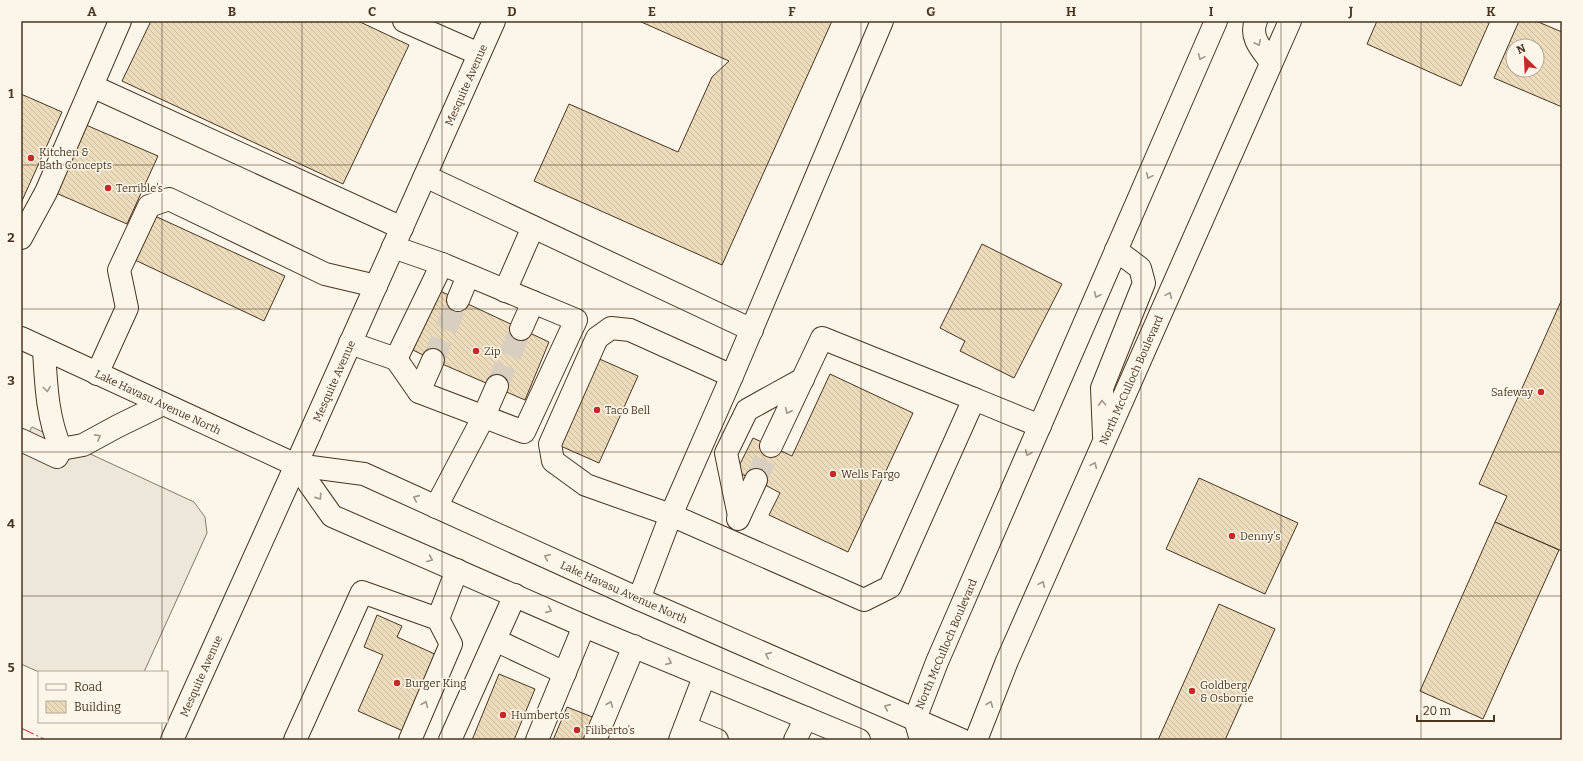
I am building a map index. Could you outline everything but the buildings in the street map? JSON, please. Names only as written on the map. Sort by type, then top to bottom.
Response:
[{"type":"main road","points":[[21,238],[46,192],[120,21]]},
{"type":"main road","points":[[404,21],[479,54]]},
{"type":"main road","name":"Mesquite Avenue","points":[[172,740],[494,21]]},
{"type":"main road","points":[[639,599],[671,515],[752,330],[882,21]]},
{"type":"main road","name":"North McCulloch Boulevard","points":[[921,740],[915,719],[937,662],[1216,21]]},
{"type":"main road","points":[[1256,21],[1253,27],[1256,43],[1272,62]]},
{"type":"main road","name":"North McCulloch Boulevard","points":[[976,740],[1007,661],[1290,21]]},
{"type":"main road","points":[[92,86],[398,238],[442,264],[576,320],[524,432],[483,418],[419,392],[396,359],[350,343]]},
{"type":"main road","points":[[425,176],[752,330]]},
{"type":"main road","points":[[97,374],[127,308],[119,270],[149,206],[169,199],[325,274],[376,286]]},
{"type":"main road","points":[[505,291],[533,227]]},
{"type":"main road","points":[[1104,442],[1102,388],[1144,283],[1140,268],[1116,250]]},
{"type":"main road","points":[[396,359],[442,264]]},
{"type":"main road","points":[[458,300],[468,276]]},
{"type":"main road","points":[[522,329],[533,302]]},
{"type":"main road","points":[[732,376],[630,330],[611,328],[597,338],[550,444],[554,460],[586,485],[671,515],[864,600],[890,587],[974,399]]},
{"type":"main road","name":"Lake Havasu Avenue North","points":[[21,338],[44,350],[296,465],[364,474],[639,599],[955,737]]},
{"type":"main road","points":[[771,446],[822,338],[1040,426]]},
{"type":"main road","points":[[21,440],[57,457],[61,449],[54,432],[46,387],[44,350]]},
{"type":"main road","points":[[419,392],[433,360]]},
{"type":"main road","points":[[739,516],[726,453],[747,410],[803,379]]},
{"type":"main road","points":[[436,507],[483,418],[497,386]]},
{"type":"main road","points":[[61,449],[83,445],[163,404]]},
{"type":"main road","points":[[296,465],[332,516],[584,626],[859,740]]},
{"type":"main road","points":[[728,540],[756,480]]},
{"type":"main road","points":[[438,619],[457,570]]},
{"type":"main road","points":[[295,740],[362,592],[438,619],[451,644],[410,740]]},
{"type":"main road","points":[[450,740],[515,595]]},
{"type":"main road","points":[[522,740],[584,626]]},
{"type":"main road","points":[[495,640],[560,670]]},
{"type":"main road","points":[[595,740],[634,646]]},
{"type":"main road","points":[[537,740],[560,670]]},
{"type":"main road","points":[[704,677],[683,733],[717,740]]},
{"type":"main road","points":[[795,740],[806,718]]},
{"type":"shaded area","points":[[32,427],[194,502],[205,517],[207,533],[144,671],[38,672],[21,664],[21,446]]},
{"type":"tunnel","points":[[433,360],[458,300]]},
{"type":"tunnel","points":[[497,386],[521,329]]},
{"type":"tunnel","points":[[756,480],[771,446]]},
{"type":"power","points":[[21,728],[46,740]]},
{"type":"place","name":"Kitchen & Bath Concepts","points":[[31,158]]},
{"type":"place","name":"Terrible’s","points":[[108,188]]},
{"type":"place","name":"Zip","points":[[476,351]]},
{"type":"place","name":"Safeway","points":[[1541,392]]},
{"type":"place","name":"Taco Bell","points":[[597,410]]},
{"type":"place","name":"Wells Fargo","points":[[833,474]]},
{"type":"place","name":"Denny's","points":[[1232,536]]},
{"type":"place","name":"Burger King","points":[[397,683]]},
{"type":"place","name":"Goldberg & Osborne","points":[[1192,691]]},
{"type":"place","name":"Humbertos","points":[[503,715]]},
{"type":"place","name":"Filiberto’s","points":[[577,730]]}]
